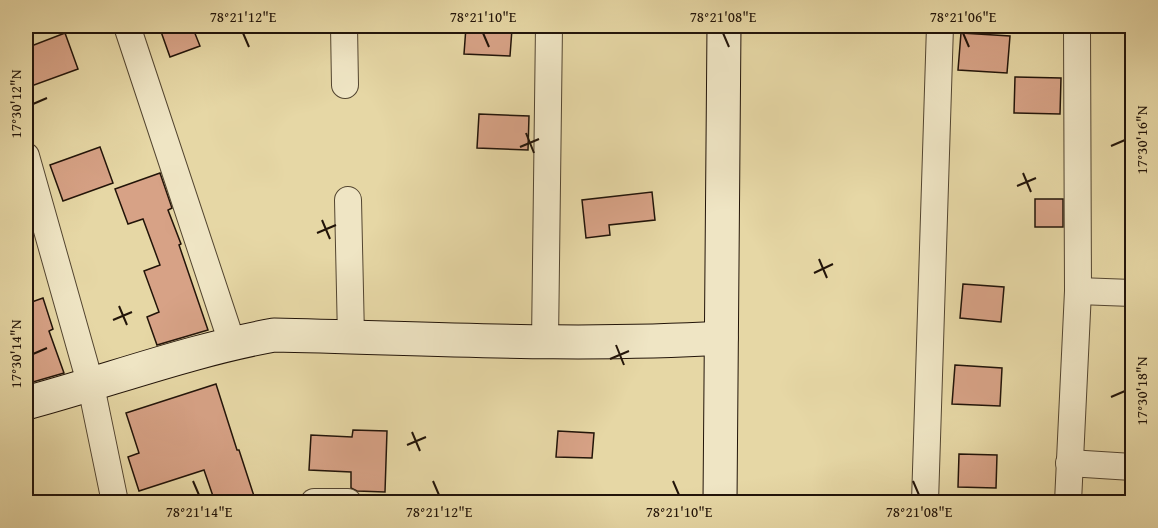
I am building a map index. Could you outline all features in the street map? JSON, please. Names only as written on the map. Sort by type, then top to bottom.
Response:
[{"type":"street","points":[[127,26],[232,343]]},
{"type":"street","points":[[344,26],[345,85]]},
{"type":"street","points":[[545,342],[549,26]]},
{"type":"street","points":[[720,502],[724,26]]},
{"type":"street","points":[[741,26],[741,502]]},
{"type":"street","points":[[926,502],[940,26]]},
{"type":"street","points":[[1068,502],[1078,291],[1077,26]]},
{"type":"street","points":[[26,156],[91,386],[115,502]]},
{"type":"street","points":[[348,200],[351,337]]},
{"type":"street","points":[[1078,291],[1132,293]]},
{"type":"street","points":[[26,403],[91,386],[232,343],[274,335],[545,342],[652,342],[721,338]]},
{"type":"street","points":[[1069,463],[1132,466]]},
{"type":"street","points":[[314,502],[348,502]]},
{"type":"building","points":[[159,26],[192,26],[200,46],[170,57]]},
{"type":"building","points":[[466,27],[512,29],[510,56],[464,54]]},
{"type":"building","points":[[65,33],[78,69],[26,88],[26,48]]},
{"type":"building","points":[[961,33],[1010,36],[1007,73],[958,70]]},
{"type":"building","points":[[1015,77],[1061,78],[1060,114],[1014,113]]},
{"type":"building","points":[[479,114],[529,116],[528,150],[477,148]]},
{"type":"building","points":[[100,147],[113,183],[63,201],[50,165]]},
{"type":"building","points":[[160,173],[172,208],[168,210],[208,330],[157,345],[147,317],[159,312],[144,271],[160,265],[143,219],[128,224],[115,189]]},
{"type":"building","points":[[652,192],[655,220],[609,225],[610,235],[586,238],[582,200]]},
{"type":"building","points":[[1035,199],[1063,199],[1063,227],[1035,227]]},
{"type":"building","points":[[963,284],[1004,287],[1001,322],[960,318]]},
{"type":"building","points":[[43,298],[53,329],[49,331],[64,373],[26,384],[26,304]]},
{"type":"building","points":[[955,365],[1002,368],[1000,406],[952,404]]},
{"type":"building","points":[[216,384],[254,496],[236,502],[215,502],[204,470],[139,491],[128,457],[139,453],[126,413]]},
{"type":"building","points":[[353,430],[387,431],[385,492],[357,491],[351,488],[351,472],[309,470],[311,435],[352,437]]},
{"type":"building","points":[[558,431],[594,433],[592,458],[556,457]]},
{"type":"building","points":[[959,454],[997,455],[996,488],[958,487]]}]
